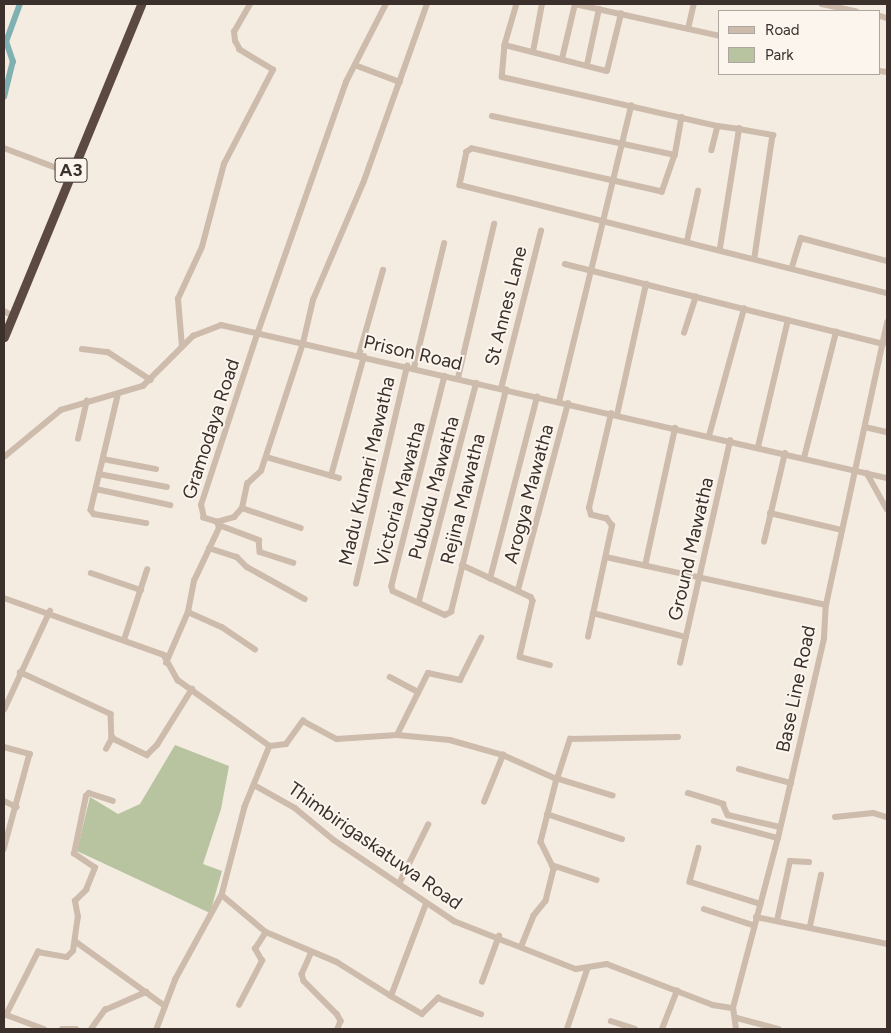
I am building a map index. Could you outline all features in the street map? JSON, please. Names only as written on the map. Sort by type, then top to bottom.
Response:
[{"type":"highway","name":"A3","points":[[4,328],[7,313],[135,4]]},
{"type":"highway","name":"A3","points":[[4,337],[141,4]]},
{"type":"street","points":[[182,346],[178,299],[202,247],[224,164],[273,70],[240,50],[235,41],[234,32],[250,4]]},
{"type":"street","points":[[258,332],[355,65],[386,4]]},
{"type":"street","points":[[166,663],[188,612],[194,581],[218,524],[234,517],[242,508],[247,484],[261,471],[303,343],[313,300],[364,181],[427,4]]},
{"type":"street","points":[[516,4],[505,45],[501,75],[507,80],[775,138],[755,258]]},
{"type":"street","points":[[532,52],[542,4]]},
{"type":"street","points":[[562,60],[577,4],[718,36]]},
{"type":"street","points":[[608,11],[609,4]]},
{"type":"street","points":[[688,29],[694,4]]},
{"type":"street","points":[[822,4],[850,10]]},
{"type":"street","points":[[587,65],[599,9]]},
{"type":"street","points":[[505,45],[562,60],[609,69],[621,14]]},
{"type":"street","points":[[355,65],[400,82]]},
{"type":"street","points":[[559,402],[589,271],[614,182],[632,106]]},
{"type":"street","points":[[492,116],[675,155]]},
{"type":"street","points":[[682,117],[675,155],[662,192],[472,150],[467,152],[462,188],[720,248],[887,293]]},
{"type":"street","points":[[712,150],[718,126]]},
{"type":"street","points":[[720,248],[739,129]]},
{"type":"street","points":[[4,148],[65,171]]},
{"type":"street","points":[[687,240],[698,191]]},
{"type":"street","points":[[458,378],[494,224]]},
{"type":"street","name":"St Annes Lane","points":[[504,389],[541,231]]},
{"type":"street","points":[[792,267],[801,238],[887,262]]},
{"type":"street","name":"Madu Kumari Mawatha","points":[[356,584],[410,367],[444,244]]},
{"type":"street","points":[[565,264],[883,344]]},
{"type":"street","points":[[331,476],[383,270]]},
{"type":"street","points":[[588,637],[606,557],[611,522],[591,515],[589,508],[646,284]]},
{"type":"street","points":[[684,333],[696,297]]},
{"type":"street","points":[[709,436],[744,309]]},
{"type":"street","points":[[758,447],[788,320]]},
{"type":"street","name":"Base Line Road","points":[[733,1008],[753,925],[761,904],[778,838],[824,638],[826,605],[887,324]]},
{"type":"street","name":"Prison Road","points":[[4,458],[53,415],[86,401],[118,396],[151,380],[182,346],[205,329],[221,325],[785,453],[887,478]]},
{"type":"street","name":"Gramodaya Road","points":[[258,332],[201,505],[204,518],[259,540],[260,552],[293,563]]},
{"type":"street","points":[[804,458],[836,332]]},
{"type":"street","points":[[82,350],[108,352],[151,380]]},
{"type":"street","name":"Victoria Mawatha","points":[[445,376],[392,586],[393,591],[420,601],[448,615]]},
{"type":"street","name":"Pubudu Mawatha","points":[[420,601],[476,383]]},
{"type":"street","name":"Rejina Mawatha","points":[[448,615],[462,565],[504,389]]},
{"type":"street","points":[[118,396],[91,510],[94,514],[146,523]]},
{"type":"street","points":[[490,579],[537,397]]},
{"type":"street","points":[[78,439],[86,401]]},
{"type":"street","name":"Arogya Mawatha","points":[[518,590],[568,404]]},
{"type":"street","points":[[865,427],[887,432]]},
{"type":"street","points":[[644,566],[675,428]]},
{"type":"street","name":"Ground Mawatha","points":[[680,663],[730,441]]},
{"type":"street","points":[[764,542],[785,453]]},
{"type":"street","points":[[266,457],[340,478]]},
{"type":"street","points":[[103,459],[156,469]]},
{"type":"street","points":[[866,473],[887,509]]},
{"type":"street","points":[[99,474],[167,487]]},
{"type":"street","points":[[96,489],[170,506]]},
{"type":"street","points":[[242,508],[300,528]]},
{"type":"street","points":[[770,513],[842,530]]},
{"type":"street","points":[[209,548],[237,556],[247,567],[305,599]]},
{"type":"street","points":[[606,557],[826,605]]},
{"type":"street","points":[[462,565],[518,590],[533,601],[520,657],[550,665]]},
{"type":"street","points":[[124,640],[147,570]]},
{"type":"street","points":[[91,573],[141,590]]},
{"type":"street","points":[[4,598],[50,611],[164,656],[166,663],[178,680],[270,746],[286,744],[302,721],[337,739],[397,735],[450,740],[503,755],[557,779],[613,796]]},
{"type":"street","points":[[4,710],[20,672],[50,611]]},
{"type":"street","points":[[188,612],[222,628],[255,649]]},
{"type":"street","points":[[593,613],[686,636]]},
{"type":"street","points":[[397,735],[428,673],[460,680],[481,638]]},
{"type":"street","points":[[20,672],[111,714],[112,738],[106,749]]},
{"type":"street","points":[[390,677],[418,692]]},
{"type":"street","points":[[112,738],[147,755],[157,746],[192,689]]},
{"type":"street","points":[[597,880],[552,865],[541,850],[547,814],[563,755],[574,736],[623,740],[678,737]]},
{"type":"street","points":[[158,1029],[165,1006],[222,895],[245,807],[270,746]]},
{"type":"street","points":[[4,747],[30,754],[4,850]]},
{"type":"street","points":[[484,802],[503,755]]},
{"type":"street","points":[[739,769],[791,783]]},
{"type":"street","name":"Thimbirigaskatuwa Road","points":[[254,785],[295,808],[426,904],[454,921],[587,970]]},
{"type":"street","points":[[44,1029],[5,1015],[38,952],[67,957],[73,951],[78,917],[75,902],[86,890],[95,868],[74,854],[86,796],[89,793],[113,800]]},
{"type":"street","points":[[688,793],[723,804],[728,815],[780,826]]},
{"type":"street","points":[[4,802],[17,807]]},
{"type":"street","points":[[834,817],[873,813],[887,816]]},
{"type":"street","points":[[547,814],[622,839]]},
{"type":"street","points":[[714,820],[778,838]]},
{"type":"street","points":[[399,884],[428,825]]},
{"type":"street","points":[[699,848],[690,882],[761,904]]},
{"type":"street","points":[[777,921],[790,861],[809,862]]},
{"type":"street","points":[[522,945],[534,916],[546,901],[552,865]]},
{"type":"street","points":[[810,926],[821,874]]},
{"type":"street","points":[[222,895],[266,932],[322,956],[422,1014],[438,998],[481,1014]]},
{"type":"street","points":[[391,996],[426,904]]},
{"type":"street","points":[[704,909],[753,925]]},
{"type":"street","points":[[756,917],[810,926],[887,944]]},
{"type":"street","points":[[239,1005],[262,962],[255,949],[266,932]]},
{"type":"street","points":[[482,982],[498,936]]},
{"type":"street","points":[[75,942],[165,1006]]},
{"type":"street","points":[[312,952],[302,974],[304,981],[337,1014],[341,1021],[338,1029]]},
{"type":"street","points":[[566,1029],[587,970],[607,964],[713,1006],[733,1008],[737,1018],[736,1029]]},
{"type":"street","points":[[665,1029],[677,991]]},
{"type":"street","points":[[91,1029],[105,1010],[146,992]]},
{"type":"street","points":[[737,1018],[779,1029]]},
{"type":"street","points":[[611,1021],[635,1029]]},
{"type":"street","points":[[62,1029],[76,1029]]},
{"type":"green space","points":[[175,745],[229,766],[221,809],[203,864],[222,871],[210,913],[77,851],[90,797],[118,814],[140,804]]},
{"type":"waterway","points":[[4,97],[13,62],[6,42],[20,4]]}]
